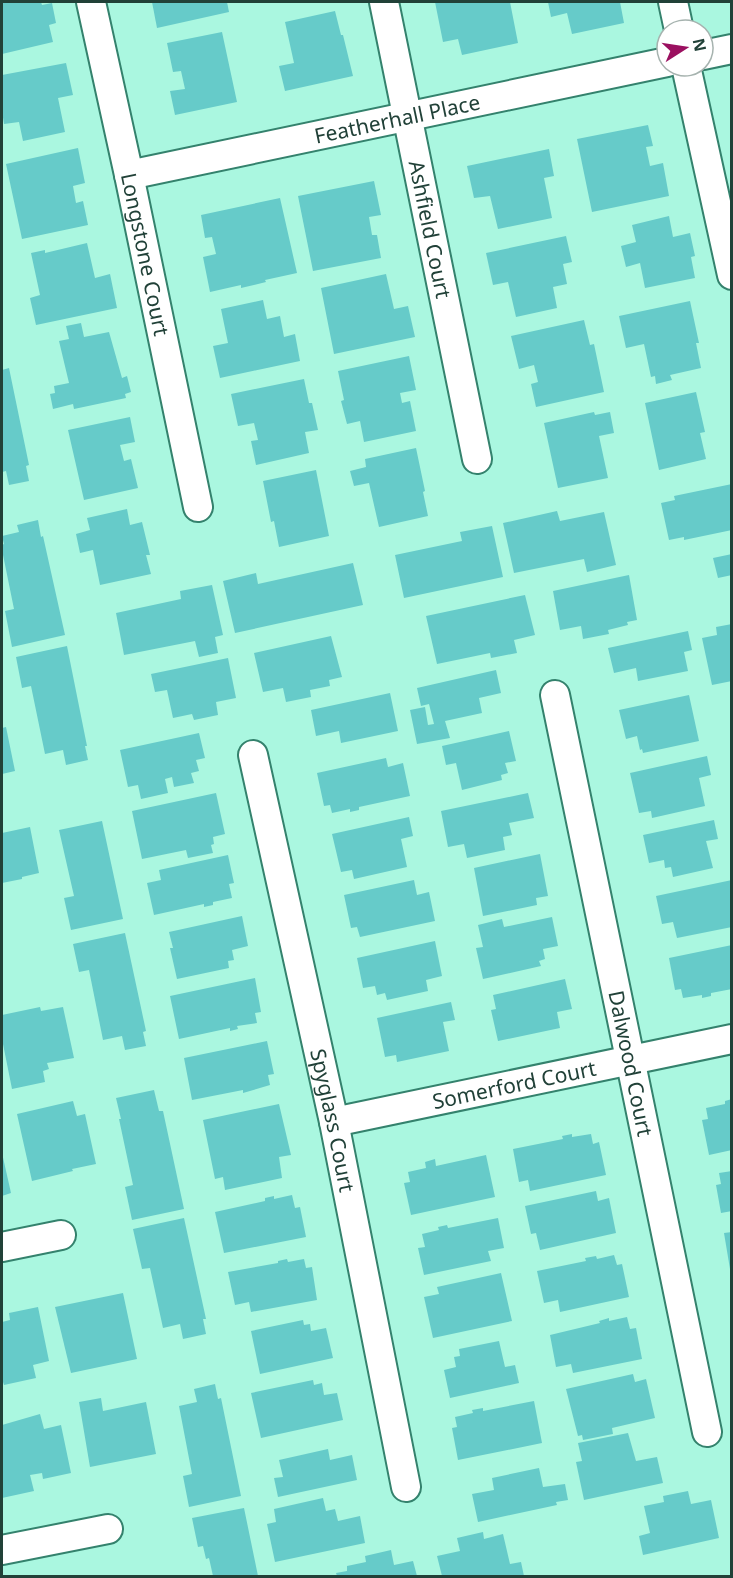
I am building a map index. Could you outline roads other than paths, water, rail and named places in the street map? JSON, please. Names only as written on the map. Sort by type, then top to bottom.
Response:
[{"type":"street","name":"Longstone Court","points":[[91,2],[198,507]]},
{"type":"street","name":"Ashfield Court","points":[[384,2],[477,459]]},
{"type":"street","points":[[673,2],[676,18]]},
{"type":"street","points":[[715,53],[732,49]]},
{"type":"street","name":"Featherhall Place","points":[[129,175],[655,65]]},
{"type":"street","points":[[689,78],[732,275]]},
{"type":"street","name":"Dalwood Court","points":[[555,695],[707,1432]]},
{"type":"street","name":"Spyglass Court","points":[[253,755],[334,1122],[406,1486]]},
{"type":"street","name":"Somerford Court","points":[[334,1122],[732,1039]]},
{"type":"street","points":[[2,1247],[60,1235]]},
{"type":"street","points":[[2,1550],[108,1529]]}]
